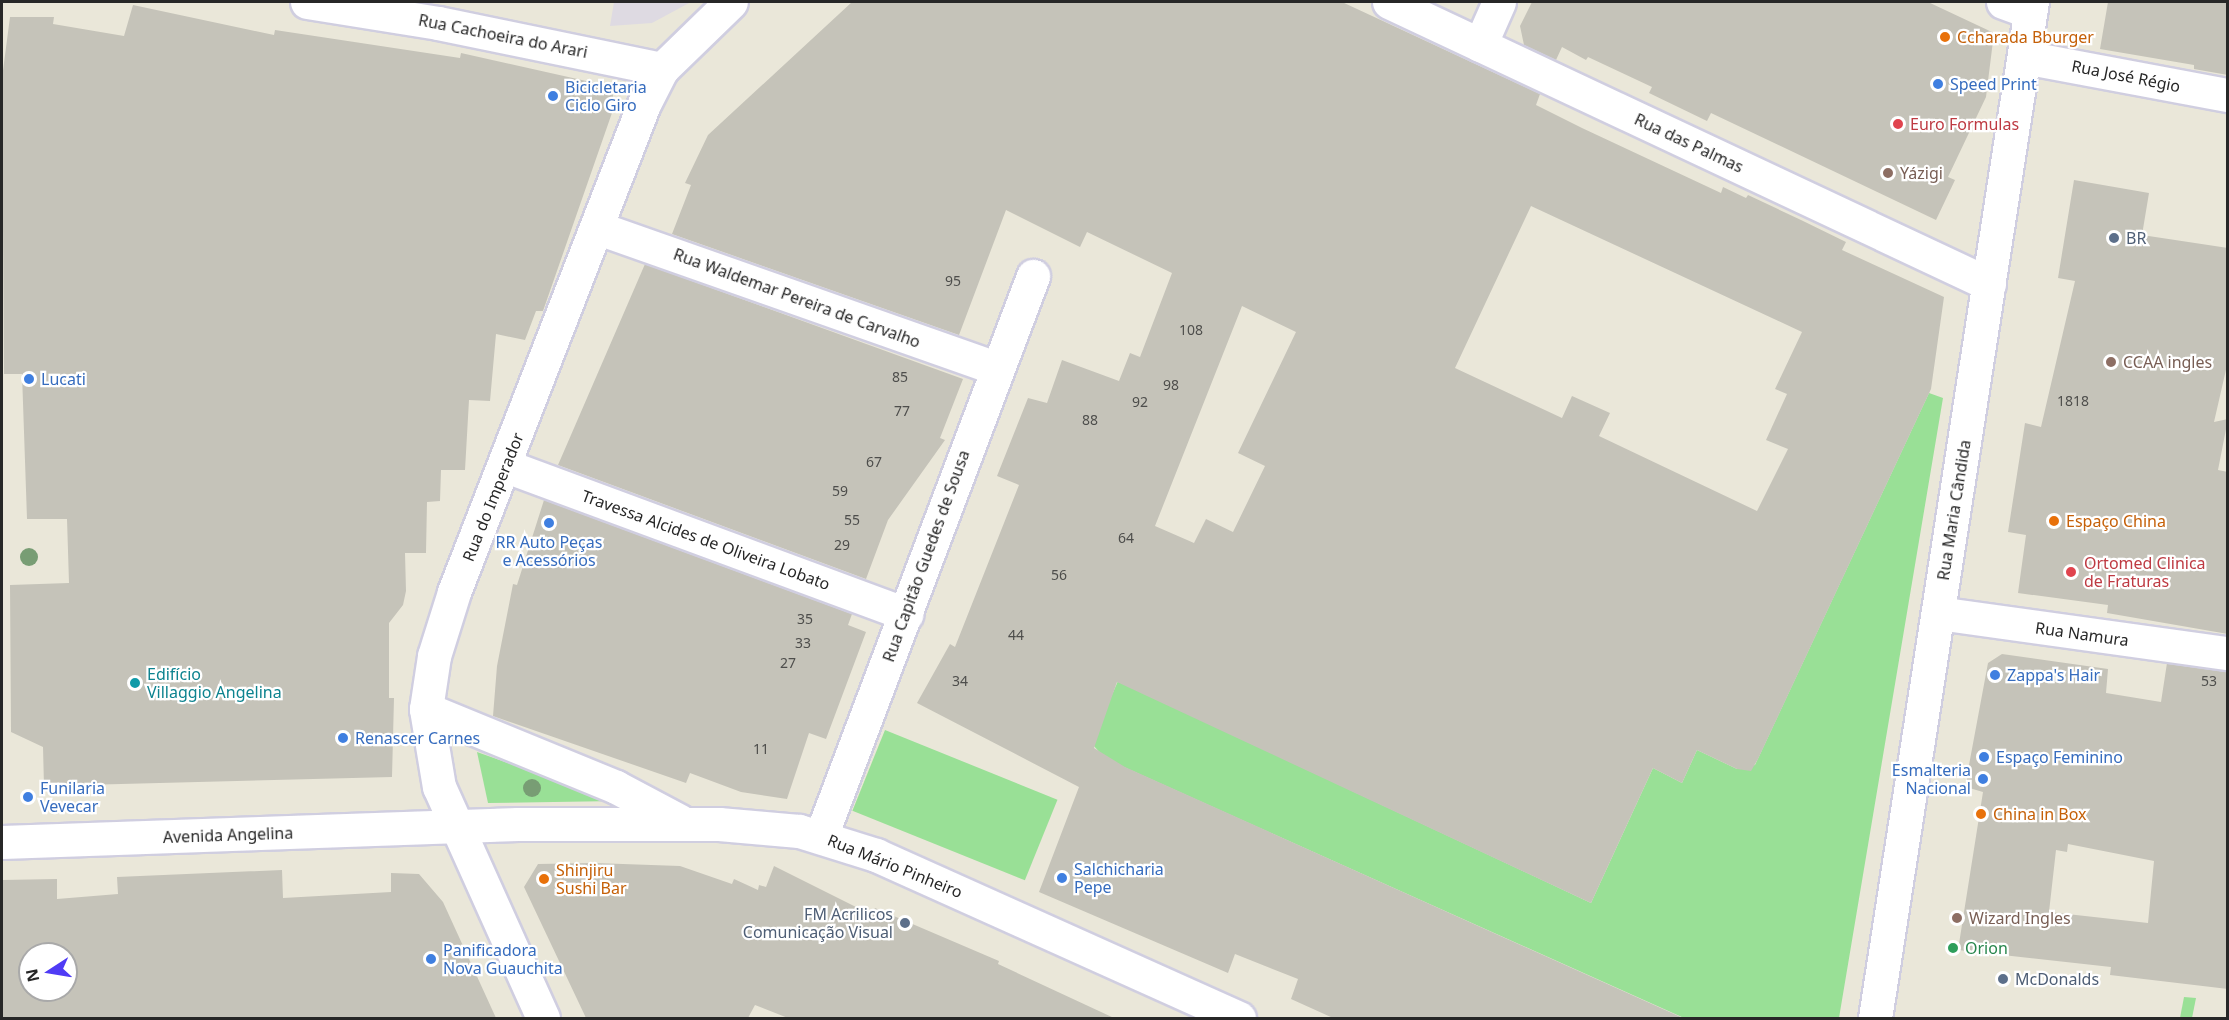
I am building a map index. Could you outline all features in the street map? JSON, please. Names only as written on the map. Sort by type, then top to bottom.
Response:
[{"type":"street","name":"Rua Cachoeira do Arari","points":[[307,2],[438,22],[662,69]]},
{"type":"street","name":"Rua do Imperador","points":[[543,1018],[454,826],[430,751],[426,709],[434,656],[454,592],[662,69],[731,2]]},
{"type":"street","name":"Rua das Palmas","points":[[1389,2],[1989,284]]},
{"type":"street","points":[[1480,45],[1499,2]]},
{"type":"street","name":"Rua Maria Cândida","points":[[1875,1018],[2024,57],[2022,5]]},
{"type":"street","name":"Rua José Régio","points":[[2024,57],[2228,94]]},
{"type":"street","name":"Rua Waldemar Pereira de Carvalho","points":[[598,228],[996,369]]},
{"type":"street","name":"Rua Capitão Guedes de Sousa","points":[[821,836],[1033,276]]},
{"type":"street","name":"Travessa Alcides de Oliveira Lobato","points":[[506,466],[906,614]]},
{"type":"street","name":"Rua Namura","points":[[1938,613],[2228,653]]},
{"type":"street","points":[[426,709],[616,787],[684,823]]},
{"type":"street","name":"Rua Mário Pinheiro","points":[[454,826],[684,823],[760,826],[821,836],[876,855],[1219,1014]]},
{"type":"street","name":"Avenida Angelina","points":[[2,842],[454,826]]},
{"type":"shaded area","points":[[614,2],[691,2],[652,23],[610,26]]},
{"type":"green space","points":[[1929,393],[1943,398],[1839,1018],[1684,1018],[1106,759],[1091,743],[1118,681],[1591,903],[1653,768],[1682,783],[1697,750],[1737,769],[1755,765]]},
{"type":"green space","points":[[885,730],[1057,800],[1025,880],[852,811]]},
{"type":"green space","points":[[477,752],[616,801],[488,803]]},
{"type":"green space","points":[[2184,997],[2196,998],[2192,1018],[2180,1018]]},
{"type":"building","points":[[852,2],[1342,2],[1540,94],[1536,105],[1582,128],[1721,193],[1723,187],[1746,198],[1748,195],[1846,242],[1842,250],[1944,297],[1931,389],[1758,759],[1751,771],[1737,769],[1697,750],[1682,783],[1653,768],[1591,903],[1117,682],[1094,748],[1125,767],[1683,1018],[1333,1018],[1291,999],[1298,979],[1235,954],[1228,973],[1039,892],[1079,787],[917,703],[950,644],[955,647],[1019,485],[997,476],[1028,398],[1047,403],[1062,360],[1119,381],[1130,353],[1140,357],[1172,273],[1087,232],[1080,247],[1006,210],[959,335],[672,234],[691,185],[685,183],[708,135]],"holes":[[[1531,206],[1802,332],[1775,389],[1787,394],[1766,440],[1788,449],[1757,511],[1599,436],[1610,413],[1572,396],[1562,418],[1455,368]],[[1242,306],[1296,332],[1238,453],[1265,466],[1233,532],[1206,519],[1194,543],[1155,526]]]},
{"type":"building","points":[[1532,2],[1928,2],[1994,33],[1986,97],[1948,177],[1955,180],[1936,220],[1711,113],[1707,121],[1649,93],[1652,87],[1588,57],[1586,60],[1562,47],[1556,60],[1524,45],[1520,26]]},
{"type":"building","points":[[2108,2],[2228,2],[2228,75],[2194,69],[2194,65],[2100,49]]},
{"type":"building","points":[[133,5],[274,35],[275,30],[460,58],[461,53],[604,85],[613,95],[613,110],[543,311],[536,311],[525,340],[496,334],[490,401],[469,400],[465,470],[441,470],[440,501],[427,502],[426,553],[405,553],[406,591],[403,605],[389,623],[389,698],[394,698],[392,777],[44,786],[43,747],[11,732],[10,585],[69,583],[67,519],[27,519],[22,374],[4,374],[2,78],[10,17],[54,17],[53,24],[124,36]]},
{"type":"building","points":[[2074,180],[2149,193],[2142,235],[2228,248],[2228,361],[2214,422],[2228,419],[2218,470],[2228,472],[2228,634],[2107,613],[2108,605],[2018,593],[2026,535],[2008,532],[2025,423],[2041,427],[2075,281],[2058,278]]},
{"type":"building","points":[[645,264],[963,379],[940,438],[945,440],[888,520],[866,579],[558,465]]},
{"type":"building","points":[[544,500],[852,614],[848,625],[866,632],[826,739],[809,733],[787,799],[741,792],[690,773],[686,783],[493,716],[497,666],[513,584],[517,585]]},
{"type":"building","points":[[2002,654],[2108,669],[2106,693],[2161,702],[2167,663],[2228,671],[2228,989],[2110,975],[2111,967],[1958,950],[1983,792],[1966,787],[1988,663]],"holes":[[[2068,844],[2154,861],[2148,923],[2049,912],[2056,850],[2067,852]]]},
{"type":"building","points":[[538,864],[680,866],[732,884],[734,879],[758,890],[759,885],[766,887],[774,866],[872,915],[875,908],[999,961],[998,964],[1114,1018],[788,1018],[755,1005],[748,1018],[586,1018],[524,887]]},
{"type":"building","points":[[282,870],[283,898],[391,892],[391,873],[419,874],[443,902],[496,1018],[2,1018],[2,880],[57,879],[57,899],[118,894],[117,877]]},
{"type":"place","name":"Ccharada Bburger","points":[[1945,37]]},
{"type":"place","name":"Speed Print","points":[[1938,84]]},
{"type":"place","name":"Bicicletaria Ciclo Giro","points":[[553,96]]},
{"type":"place","name":"Euro Formulas","points":[[1898,124]]},
{"type":"place","name":"Yázigi","points":[[1888,173]]},
{"type":"place","name":"BR","points":[[2114,238]]},
{"type":"place","name":"CCAA ingles","points":[[2111,362]]},
{"type":"place","name":"Lucati","points":[[29,379]]},
{"type":"place","name":"Espaço China","points":[[2054,521]]},
{"type":"place","name":"RR Auto Peças e Acessórios","points":[[549,523]]},
{"type":"place","name":"Ortomed Clinica de Fraturas","points":[[2071,572]]},
{"type":"place","name":"Zappa's Hair","points":[[1995,675]]},
{"type":"place","name":"Edifício Villaggio Angelina","points":[[135,683]]},
{"type":"place","name":"Renascer Carnes","points":[[343,738]]},
{"type":"place","name":"Espaço Feminino","points":[[1984,757]]},
{"type":"place","name":"Esmalteria Nacional","points":[[1983,779]]},
{"type":"place","name":"Funilaria Vevecar","points":[[28,797]]},
{"type":"place","name":"China in Box","points":[[1981,814]]},
{"type":"place","name":"Salchicharia Pepe","points":[[1062,878]]},
{"type":"place","name":"Shinjiru Sushi Bar","points":[[544,879]]},
{"type":"place","name":"Wizard Ingles","points":[[1957,918]]},
{"type":"place","name":"FM Acrilicos Comunicação Visual","points":[[905,923]]},
{"type":"place","name":"Orion","points":[[1953,948]]},
{"type":"place","name":"Panificadora Nova Guauchita","points":[[431,959]]},
{"type":"place","name":"McDonalds","points":[[2003,979]]}]
